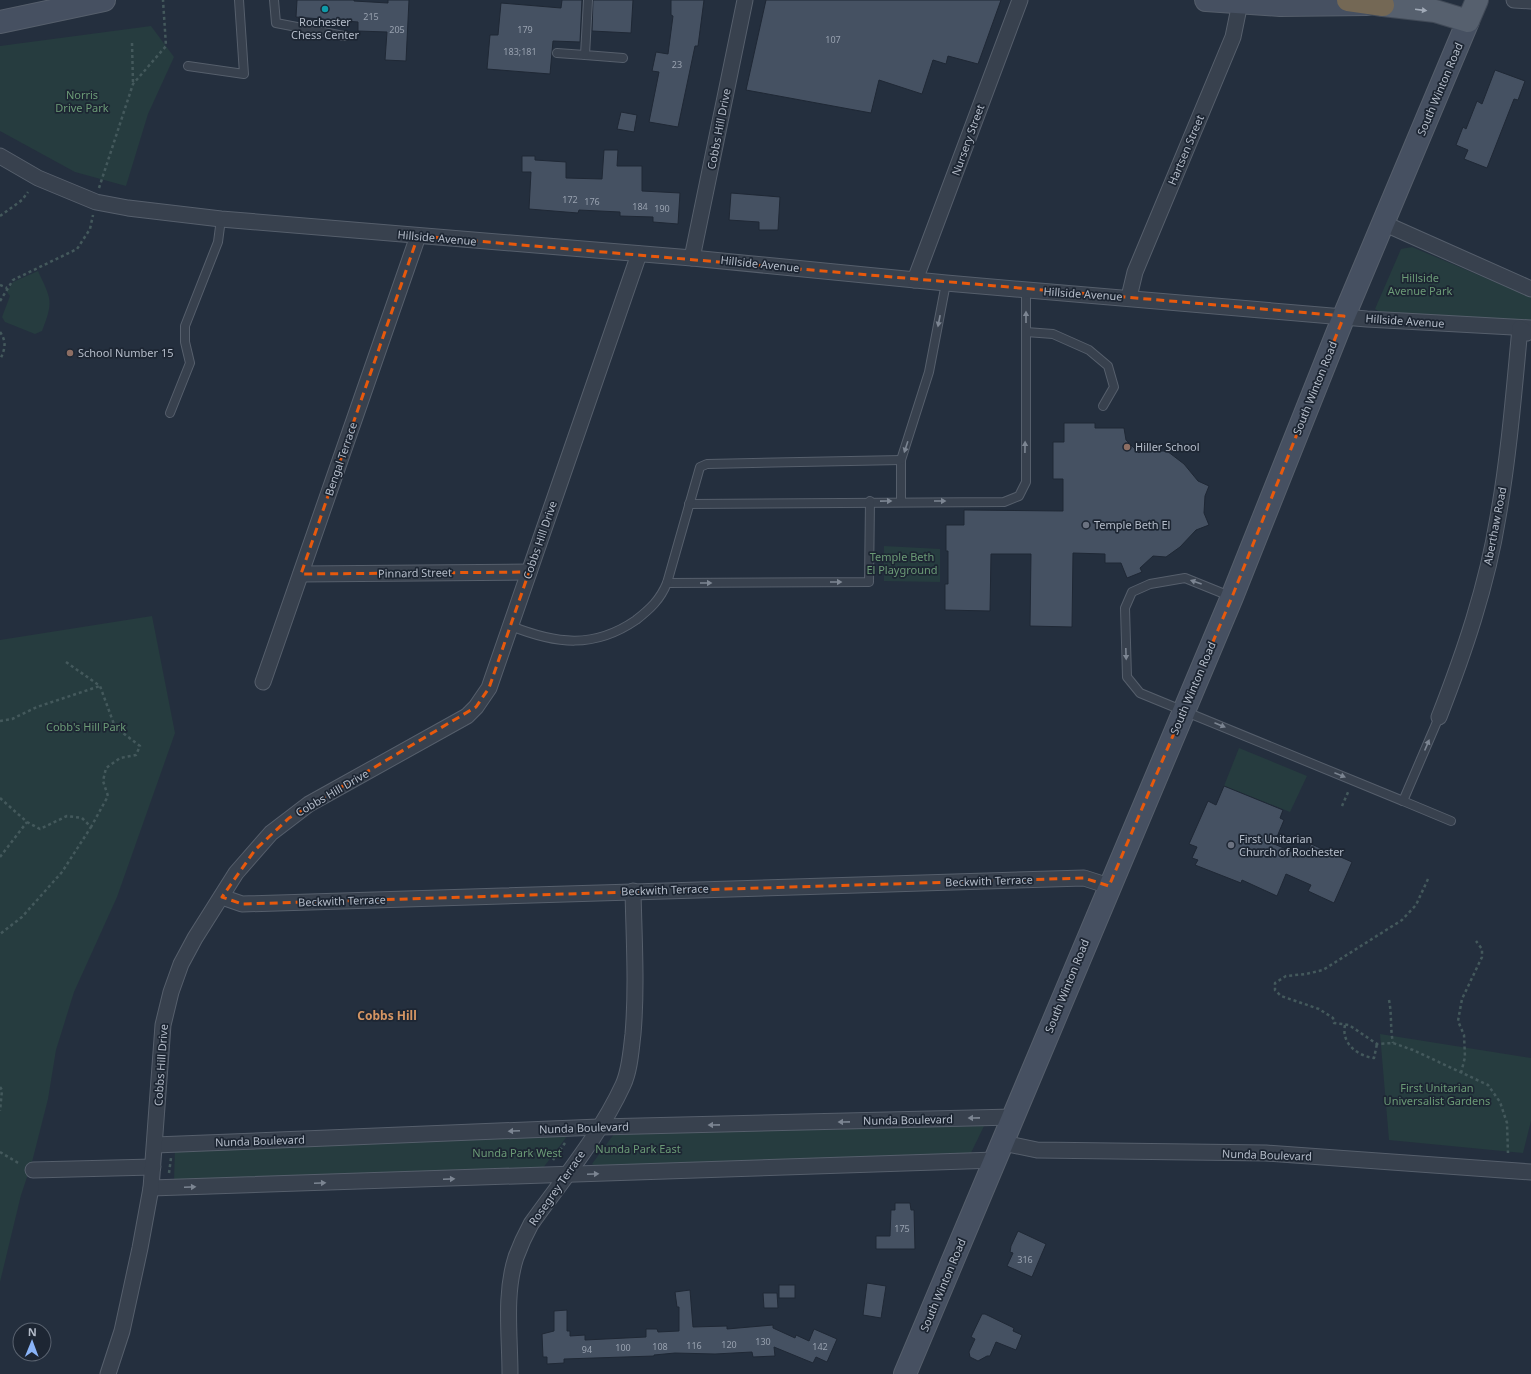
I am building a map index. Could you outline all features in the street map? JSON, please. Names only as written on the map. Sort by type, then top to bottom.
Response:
[{"type":"highway","points":[[1348,0],[1383,5]]},
{"type":"main road","points":[[0,22],[104,0]]},
{"type":"main road","points":[[1206,0],[1280,5],[1383,5],[1435,11],[1468,21]]},
{"type":"main road","name":"South Winton Road","points":[[905,1374],[1109,886],[1232,597],[1344,316],[1477,0]]},
{"type":"street","name":"Cobbs Hill Drive","points":[[692,258],[745,0]]},
{"type":"street","name":"Nursery Street","points":[[915,280],[1020,0]]},
{"type":"street","points":[[1514,0],[1531,2]]},
{"type":"street","name":"Hartsen Street","points":[[1129,297],[1135,272],[1233,37],[1240,3]]},
{"type":"street","name":"Hillside Avenue","points":[[0,156],[38,178],[96,202],[128,208],[221,219],[692,258],[1026,290],[1129,297],[1367,319],[1527,331]]},
{"type":"street","points":[[1383,224],[1531,289]]},
{"type":"street","name":"Bengal Terrace","points":[[263,682],[418,236]]},
{"type":"street","name":"Cobbs Hill Drive","points":[[108,1374],[122,1331],[151,1188],[163,1025],[171,992],[182,964],[195,938],[236,873],[271,833],[309,804],[467,716],[476,707],[489,688],[640,254]]},
{"type":"street","name":"Aberthaw Road","points":[[1439,717],[1458,667],[1481,594],[1498,518],[1527,331]]},
{"type":"street","name":"Pinnard Street","points":[[301,574],[530,572]]},
{"type":"street","name":"Beckwith Terrace","points":[[222,896],[242,904],[1084,878],[1109,886]]},
{"type":"street","name":"Rosegrey Terrace","points":[[510,1374],[510,1294],[515,1259],[531,1224],[599,1127],[624,1084],[632,1045],[635,994],[633,891]]},
{"type":"street","name":"Nunda Boulevard","points":[[155,1145],[599,1127],[1013,1117]]},
{"type":"street","name":"Nunda Boulevard","points":[[151,1188],[566,1175],[1037,1150],[1266,1153],[1531,1172]]},
{"type":"street","points":[[33,1170],[153,1167]]},
{"type":"lane","points":[[188,66],[244,74],[239,0]]},
{"type":"lane","points":[[274,0],[276,24],[344,36]]},
{"type":"lane","points":[[584,55],[588,0]]},
{"type":"lane","points":[[557,53],[623,58]]},
{"type":"lane","points":[[170,413],[190,363],[185,342],[185,326],[218,242],[221,219]]},
{"type":"lane","points":[[901,501],[901,460],[929,372],[946,283]]},
{"type":"lane","points":[[689,504],[901,501],[1004,502],[1019,496],[1026,482],[1026,290]]},
{"type":"lane","points":[[1026,332],[1053,334],[1088,350],[1108,366],[1114,387],[1103,406]]},
{"type":"lane","points":[[511,626],[556,639],[586,641],[600,638],[618,631],[650,610],[662,596],[700,467],[707,464],[901,460]]},
{"type":"lane","points":[[667,583],[869,582],[870,502]]},
{"type":"lane","points":[[1232,597],[1185,578],[1150,584],[1132,592],[1125,608],[1127,677],[1140,693],[1451,821]]},
{"type":"lane","points":[[1403,801],[1439,717]]},
{"type":"path","points":[[134,84],[166,46],[163,0]]},
{"type":"path","points":[[100,185],[134,84],[132,43]]},
{"type":"path","points":[[0,216],[22,200],[28,192]]},
{"type":"path","points":[[0,301],[13,280],[77,249],[90,229],[91,220]]},
{"type":"path","points":[[0,285],[7,288]]},
{"type":"path","points":[[0,332],[5,340],[5,348],[0,360]]},
{"type":"path","points":[[0,934],[22,917],[62,872],[91,827],[108,796],[103,781],[106,768],[120,758],[136,755],[140,746],[115,727],[100,686],[66,662]]},
{"type":"path","points":[[0,721],[12,719],[37,707],[100,686]]},
{"type":"path","points":[[0,798],[27,822],[40,829],[67,816],[82,818],[91,827]]},
{"type":"path","points":[[0,857],[27,822]]},
{"type":"path","points":[[1428,879],[1416,905],[1402,920],[1323,970],[1306,974],[1286,976],[1275,983],[1275,990],[1280,996],[1319,1009],[1333,1018],[1334,1023],[1349,1025],[1377,1044],[1393,1043],[1413,1050],[1488,1085],[1500,1102],[1507,1123],[1508,1153]]},
{"type":"path","points":[[1461,1073],[1465,1058],[1464,1034],[1458,1021],[1462,999],[1482,957],[1482,949],[1476,941]]},
{"type":"path","points":[[1389,1000],[1392,1014],[1390,1025],[1393,1043]]},
{"type":"path","points":[[1345,1025],[1344,1030],[1346,1038],[1353,1050],[1362,1056],[1374,1058],[1377,1044]]},
{"type":"path","points":[[0,1087],[2,1090],[0,1111]]},
{"type":"path","points":[[548,1166],[566,1142]]},
{"type":"path","points":[[0,1152],[13,1162],[33,1170]]},
{"type":"path","points":[[169,1175],[171,1156]]},
{"type":"highlighted area","points":[[418,236],[1344,316],[1232,597],[1109,886],[1084,878],[242,904],[222,897],[255,850],[289,818],[476,707],[489,688],[529,572],[301,574]]},
{"type":"green space","name":"Norris Drive Park","points":[[151,26],[174,57],[148,114],[126,186],[75,172],[0,131],[0,46]]},
{"type":"green space","name":"Hillside Avenue Park","points":[[1412,247],[1531,297],[1531,322],[1380,312],[1375,309],[1401,249]]},
{"type":"green space","points":[[38,271],[48,294],[49,306],[42,331],[35,334],[5,322],[2,317],[10,296],[7,292],[13,282]]},
{"type":"green space","name":"Temple Beth El Playground","points":[[884,546],[940,549],[940,582],[884,581]]},
{"type":"green space","name":"Cobb's Hill Park","points":[[152,616],[175,733],[117,897],[74,992],[56,1050],[48,1099],[32,1162],[21,1195],[0,1282],[0,640]]},
{"type":"green space","points":[[1239,748],[1307,776],[1290,812],[1224,786]]},
{"type":"green space","name":"First Unitarian Universalist Gardens","points":[[1380,1034],[1531,1058],[1531,1121],[1523,1153],[1389,1140]]},
{"type":"green space","name":"Nunda Park East","points":[[984,1126],[970,1155],[597,1167],[592,1164],[614,1134]]},
{"type":"green space","name":"Nunda Park West","points":[[568,1135],[543,1168],[174,1180],[175,1149]]},
{"type":"building","points":[[297,0],[354,0],[388,3],[388,0],[409,0],[406,61],[385,60],[387,32],[358,31],[358,22],[296,17]]},
{"type":"building","points":[[562,0],[582,0],[580,42],[553,41],[550,74],[487,69],[490,35],[498,35],[501,3],[561,8]]},
{"type":"building","points":[[593,0],[633,0],[631,33],[592,31]]},
{"type":"building","points":[[671,0],[704,0],[698,46],[695,46],[678,127],[649,122],[659,72],[652,71],[656,52],[668,54],[673,16],[671,15]]},
{"type":"building","points":[[766,0],[1001,0],[978,64],[948,56],[946,64],[933,60],[922,94],[879,80],[871,113],[746,90]]},
{"type":"building","points":[[1495,70],[1525,81],[1518,100],[1514,99],[1487,168],[1464,159],[1468,150],[1456,145],[1463,127],[1466,129],[1477,101],[1482,104]]},
{"type":"building","points":[[621,112],[637,115],[634,132],[617,129]]},
{"type":"building","points":[[604,150],[618,150],[617,166],[642,166],[642,191],[680,193],[678,224],[653,222],[653,217],[620,216],[620,212],[579,210],[578,213],[529,209],[531,172],[522,172],[522,156],[535,156],[535,160],[566,162],[566,178],[602,179]]},
{"type":"building","points":[[731,193],[780,197],[778,230],[759,230],[759,222],[729,220]]},
{"type":"building","name":"Temple Beth El","points":[[1064,423],[1095,423],[1095,428],[1124,428],[1126,440],[1139,453],[1148,444],[1154,451],[1167,451],[1184,464],[1198,481],[1209,486],[1205,496],[1204,513],[1209,525],[1196,530],[1180,547],[1166,557],[1153,556],[1140,568],[1142,572],[1127,578],[1121,563],[1105,563],[1105,554],[1073,553],[1072,627],[1030,626],[1031,554],[991,554],[990,611],[945,610],[945,584],[948,584],[946,525],[964,525],[964,510],[1063,511],[1063,479],[1053,479],[1053,442],[1064,442]]},
{"type":"building","name":"First Unitarian Church of Rochester","points":[[1224,786],[1283,810],[1280,818],[1284,820],[1274,844],[1305,857],[1311,844],[1352,862],[1334,903],[1308,891],[1311,885],[1286,874],[1277,896],[1242,880],[1241,883],[1195,865],[1198,860],[1192,858],[1197,847],[1189,844],[1208,801],[1216,805]]},
{"type":"building","points":[[895,1203],[910,1203],[911,1210],[914,1210],[915,1249],[876,1249],[876,1236],[890,1236],[891,1210],[895,1210]]},
{"type":"building","points":[[1018,1231],[1046,1244],[1032,1277],[1007,1266],[1013,1253],[1010,1252],[1011,1246]]},
{"type":"building","points":[[867,1283],[886,1286],[881,1318],[863,1315]]},
{"type":"building","points":[[779,1285],[795,1285],[795,1298],[779,1298]]},
{"type":"building","points":[[690,1290],[693,1327],[727,1326],[727,1329],[773,1325],[773,1328],[795,1338],[796,1335],[809,1341],[814,1329],[837,1339],[827,1362],[816,1357],[813,1363],[774,1347],[775,1356],[753,1357],[752,1352],[715,1354],[675,1353],[654,1356],[564,1359],[564,1363],[547,1364],[547,1357],[543,1357],[542,1334],[554,1331],[554,1311],[567,1310],[567,1331],[570,1331],[570,1336],[585,1335],[585,1340],[646,1337],[646,1329],[657,1329],[658,1332],[679,1331],[679,1307],[677,1307],[675,1292]]},
{"type":"building","points":[[763,1293],[777,1293],[778,1308],[764,1308]]},
{"type":"building","points":[[982,1314],[985,1314],[1014,1328],[1013,1331],[1022,1335],[1016,1350],[996,1342],[990,1356],[978,1361],[970,1357],[969,1352],[975,1339],[971,1337]]},
{"type":"place","name":"Rochester Chess Center","points":[[325,9]]},
{"type":"place","name":"School Number 15","points":[[70,353]]},
{"type":"place","name":"Hiller School","points":[[1127,447]]},
{"type":"place","name":"Temple Beth El","points":[[1086,525]]},
{"type":"place","name":"First Unitarian Church of Rochester","points":[[1231,845]]},
{"type":"district","name":"Cobbs Hill","points":[[387,1016]]}]
